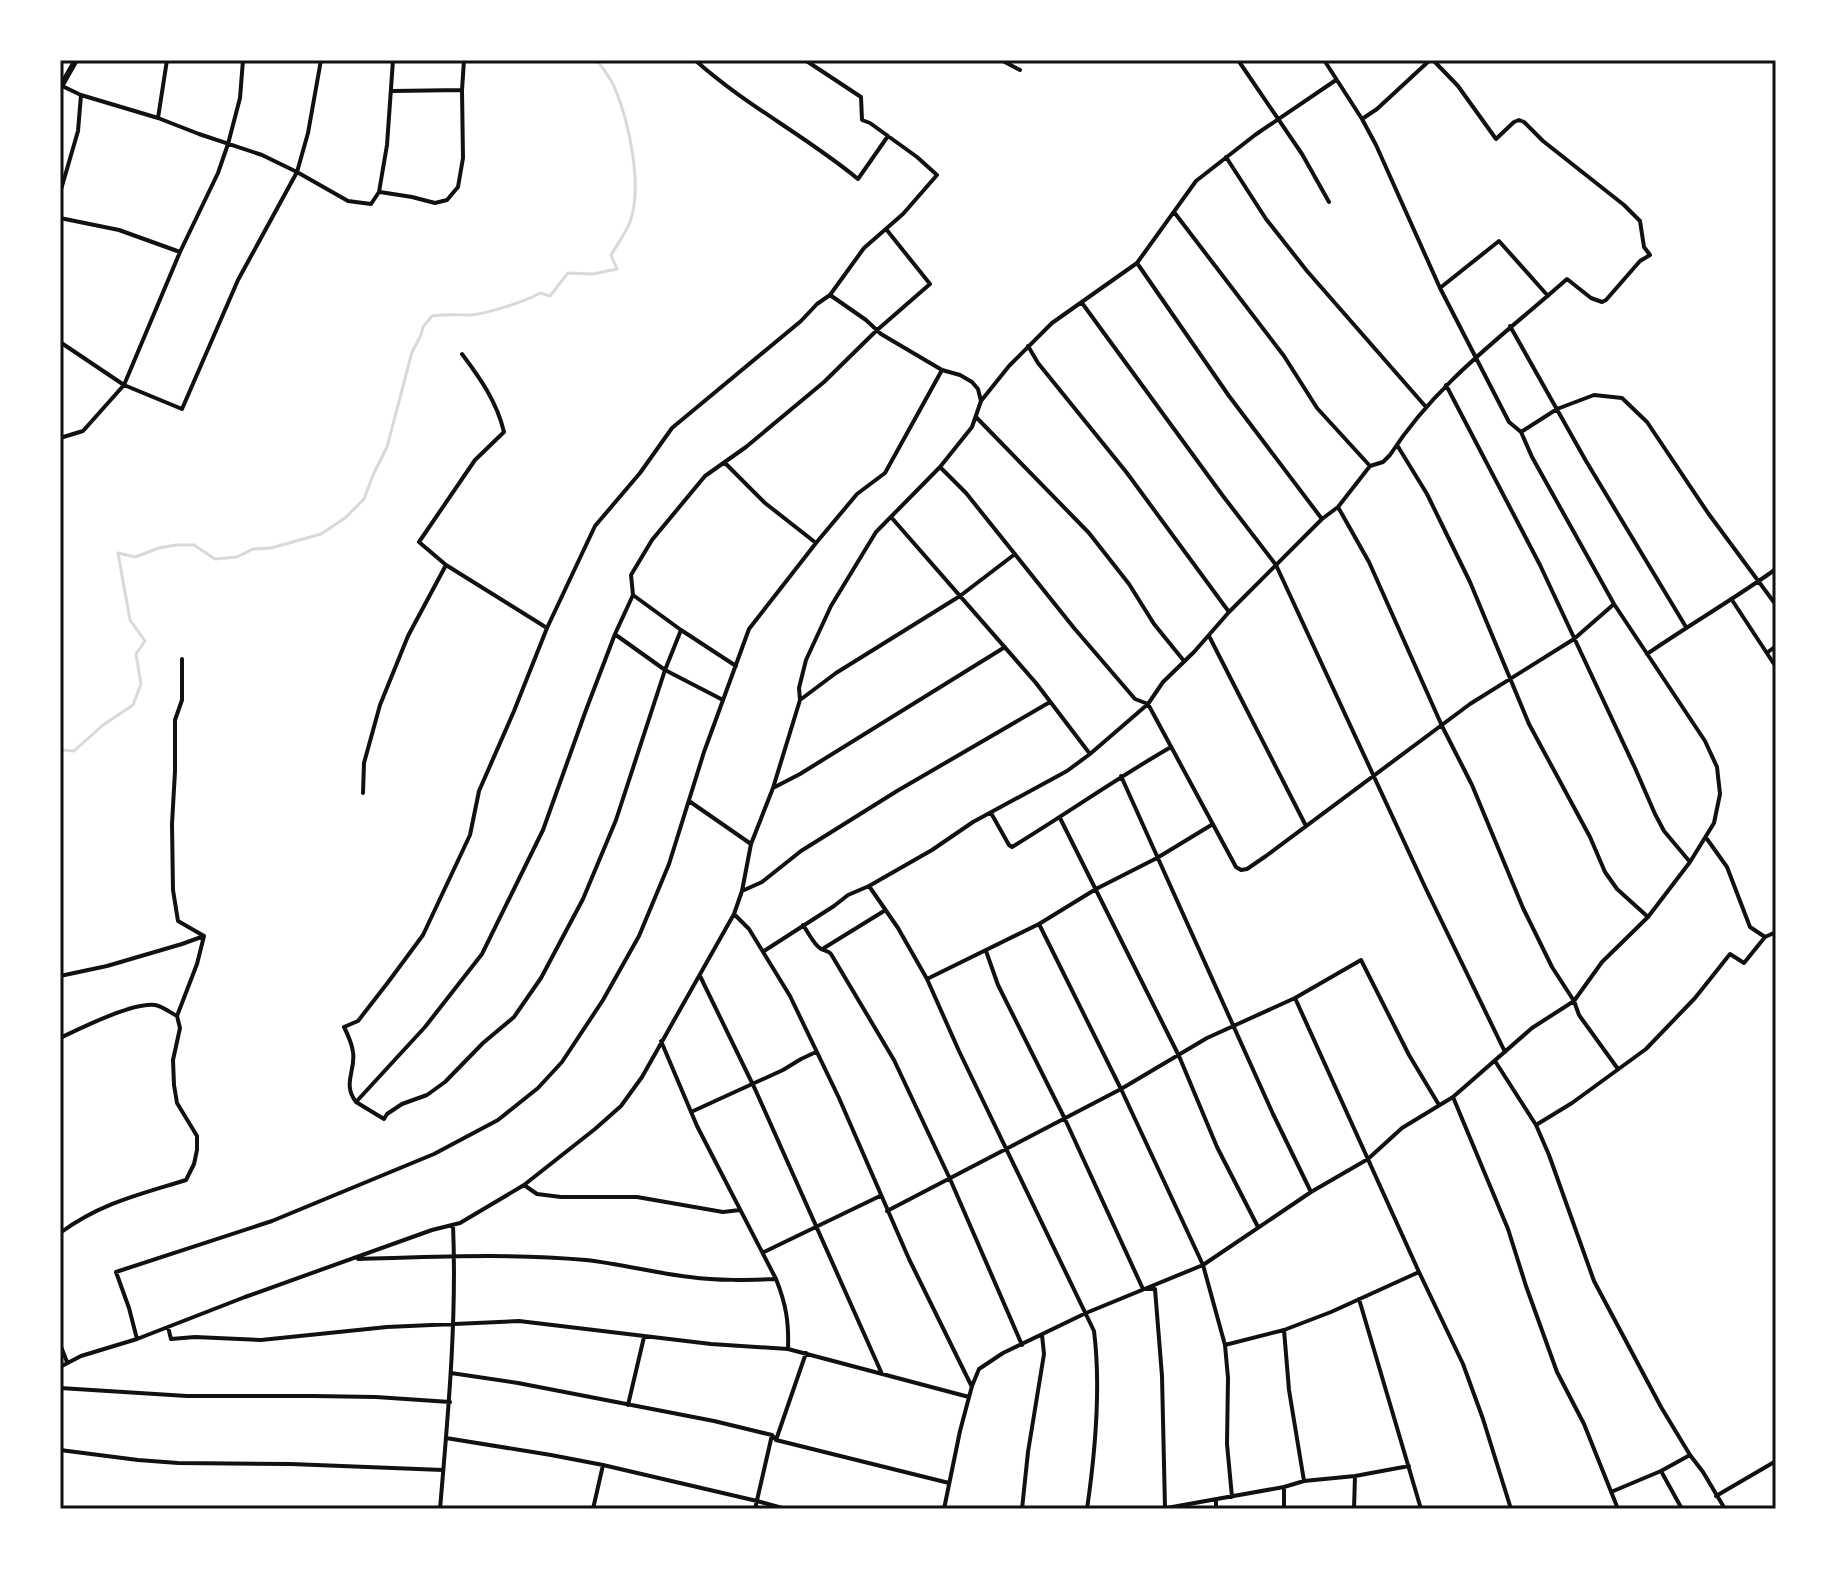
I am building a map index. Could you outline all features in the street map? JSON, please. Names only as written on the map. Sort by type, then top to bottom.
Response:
[{"type":"street","points":[[76,60],[61,87],[262,155],[348,201],[371,204],[379,192],[387,145],[393,60]]},
{"type":"street","points":[[158,118],[167,60]]},
{"type":"street","points":[[60,438],[83,431],[124,385],[180,252],[218,173],[240,98],[243,60]]},
{"type":"street","points":[[60,342],[124,385],[182,409],[238,280],[297,172],[308,133],[321,60]]},
{"type":"street","points":[[379,192],[435,203],[447,200],[458,187],[463,158],[464,60]]},
{"type":"street","points":[[695,60],[718,81],[828,154],[858,179],[888,136]]},
{"type":"street","points":[[681,630],[616,820],[583,899],[541,978],[514,1017],[427,1095],[402,1104],[384,1119],[356,1102],[349,1081],[353,1051],[344,1027],[358,1021],[423,935],[470,835],[479,791],[547,628],[595,526],[640,473],[672,428],[830,295],[864,248],[903,214],[937,175],[917,157],[862,120],[861,97],[805,60]]},
{"type":"street","points":[[1001,60],[1020,70]]},
{"type":"street","points":[[1238,60],[1279,119],[1329,202]]},
{"type":"street","points":[[944,1509],[969,1397],[979,1369],[1003,1353],[1086,1313],[1203,1265],[1311,1192],[1368,1159],[1402,1128],[1453,1097],[1532,1028],[1574,1001],[1602,962],[1648,917],[1690,862],[1714,823],[1720,794],[1717,767],[1705,741],[1614,604],[1521,432],[1509,422],[1440,288],[1376,145],[1324,60]]},
{"type":"street","points":[[764,951],[848,895],[932,850],[973,822],[1067,771],[1090,754],[1148,704],[1163,682],[1229,612],[1322,519],[1338,507],[1370,466],[1383,462],[1390,455],[1426,407],[1476,356],[1567,279],[1591,298],[1602,302],[1640,261],[1650,255],[1644,247],[1640,221],[1624,205],[1543,141],[1524,122],[1514,122],[1496,139],[1458,86],[1431,60],[1362,119]]},
{"type":"street","points":[[60,1367],[81,1356],[137,1339],[245,1297],[453,1225],[524,1185],[621,1106],[642,1077],[734,914],[751,844],[773,788],[800,700],[799,688],[806,660],[831,606],[876,532],[940,467],[972,427],[981,401],[1028,346],[1052,323],[1137,263],[1196,181],[1255,135],[1336,80]]},
{"type":"street","points":[[391,91],[462,90]]},
{"type":"street","points":[[60,193],[78,131],[81,95]]},
{"type":"street","points":[[1226,157],[1266,219],[1307,271],[1426,407]]},
{"type":"street","points":[[1174,212],[1284,356],[1317,408],[1370,466]]},
{"type":"street","points":[[60,218],[119,230],[180,252]]},
{"type":"street","points":[[356,1102],[425,1027],[482,954],[543,830],[615,634],[633,595],[631,575],[652,540],[705,476],[746,447],[824,382],[930,284],[886,229]]},
{"type":"street","points":[[1440,288],[1499,241],[1548,296]]},
{"type":"street","points":[[1137,263],[1229,396],[1322,519]]},
{"type":"street","points":[[830,295],[866,320],[876,331],[942,370],[972,382],[978,389],[981,401]]},
{"type":"street","points":[[1082,303],[1276,565],[1505,1052]]},
{"type":"street","points":[[1510,326],[1686,627]]},
{"type":"street","points":[[1028,346],[1038,363],[1127,473],[1229,612]]},
{"type":"street","points":[[462,354],[485,384],[504,432],[475,460],[419,542],[446,565],[547,628]]},
{"type":"street","points":[[137,1339],[116,1272],[272,1221],[434,1154],[498,1120],[538,1088],[562,1062],[603,1000],[639,936],[669,864],[704,752],[749,629],[857,494],[885,473],[942,370]]},
{"type":"street","points":[[1446,385],[1540,565],[1655,814],[1664,831],[1690,862]]},
{"type":"street","points":[[1521,432],[1557,409],[1594,395],[1622,398],[1647,422],[1708,513],[1776,605]]},
{"type":"street","points":[[975,417],[1089,533],[1184,661]]},
{"type":"street","points":[[1397,445],[1427,494],[1454,548],[1529,724],[1590,837],[1605,872],[1617,889],[1648,917]]},
{"type":"street","points":[[725,462],[765,503],[816,543]]},
{"type":"street","points":[[940,467],[966,493],[1135,699],[1148,704],[1236,867],[1241,870],[1266,856],[1470,704],[1574,639],[1614,604]]},
{"type":"street","points":[[1338,507],[1369,562],[1552,967],[1574,1001],[1579,1015],[1618,1069]]},
{"type":"street","points":[[890,516],[1005,647],[1090,754]]},
{"type":"street","points":[[800,700],[836,673],[960,596],[1015,554]]},
{"type":"street","points":[[363,793],[364,763],[380,705],[408,636],[446,565]]},
{"type":"street","points":[[1647,654],[1776,569]]},
{"type":"street","points":[[633,595],[736,666]]},
{"type":"street","points":[[1732,600],[1776,667]]},
{"type":"street","points":[[615,634],[665,670],[723,700]]},
{"type":"street","points":[[1209,636],[1306,826]]},
{"type":"street","points":[[1768,652],[1776,646]]},
{"type":"street","points":[[773,788],[1005,647]]},
{"type":"street","points":[[182,659],[182,700],[175,720],[173,890],[178,921],[204,936]]},
{"type":"street","points":[[742,891],[762,882],[801,851],[885,798],[1050,702]]},
{"type":"street","points":[[991,813],[1012,847],[1171,747]]},
{"type":"street","points":[[1121,776],[1311,1192]]},
{"type":"street","points":[[689,801],[751,844]]},
{"type":"street","points":[[1060,818],[1179,1056],[1211,1133],[1258,1227]]},
{"type":"street","points":[[927,979],[1039,924],[1213,824]]},
{"type":"street","points":[[1706,838],[1727,867],[1750,927],[1765,937]]},
{"type":"street","points":[[869,886],[927,979],[1094,1331],[1097,1380],[1087,1509]]},
{"type":"street","points":[[821,949],[885,911]]},
{"type":"street","points":[[734,914],[749,929],[790,996],[839,1098],[909,1259],[972,1386]]},
{"type":"street","points":[[1039,924],[1203,1265],[1225,1345],[1227,1444],[1232,1497]]},
{"type":"street","points":[[803,925],[821,949],[831,954],[894,1060],[1022,1345]]},
{"type":"street","points":[[1536,1125],[1646,1049],[1695,998],[1730,954],[1744,963],[1765,937],[1776,932]]},
{"type":"street","points":[[60,976],[107,966],[204,936]]},
{"type":"street","points":[[60,1233],[82,1217],[118,1201],[186,1180],[194,1164],[197,1136],[177,1103],[173,1060],[180,1028],[177,1016],[204,936]]},
{"type":"street","points":[[986,951],[1009,1008],[1064,1117],[1143,1289]]},
{"type":"street","points":[[887,1211],[1121,1089],[1207,1038],[1295,998],[1361,960],[1409,1055],[1440,1105]]},
{"type":"street","points":[[699,975],[817,1225],[882,1374]]},
{"type":"street","points":[[1295,998],[1463,1364],[1511,1509]]},
{"type":"street","points":[[60,1038],[99,1019],[139,1007],[156,1005],[177,1016]]},
{"type":"street","points":[[661,1041],[691,1112],[776,1279],[789,1323],[788,1349]]},
{"type":"street","points":[[691,1112],[816,1052]]},
{"type":"street","points":[[1495,1061],[1536,1125],[1594,1281],[1661,1407],[1725,1509]]},
{"type":"street","points":[[1453,1097],[1508,1229],[1557,1372],[1584,1424],[1618,1509]]},
{"type":"street","points":[[524,1185],[537,1194],[561,1197],[637,1197],[723,1212],[740,1210]]},
{"type":"street","points":[[764,1252],[881,1195]]},
{"type":"street","points":[[453,1225],[454,1324],[440,1509],[454,1509]]},
{"type":"street","points":[[352,1259],[501,1256],[584,1260],[691,1277],[776,1279]]},
{"type":"street","points":[[1225,1345],[1284,1330],[1419,1272]]},
{"type":"street","points":[[1143,1289],[1155,1289],[1157,1297],[1162,1376],[1163,1508],[1304,1481],[1409,1466]]},
{"type":"street","points":[[1359,1299],[1421,1509]]},
{"type":"street","points":[[168,1327],[171,1339],[261,1340],[387,1327],[519,1321],[644,1337],[788,1349],[969,1397]]},
{"type":"street","points":[[1284,1330],[1289,1390],[1304,1481]]},
{"type":"street","points":[[1022,1509],[1044,1354],[1042,1335]]},
{"type":"street","points":[[628,1405],[644,1337]]},
{"type":"street","points":[[60,1344],[67,1362]]},
{"type":"street","points":[[755,1509],[774,1438],[806,1353]]},
{"type":"street","points":[[451,1373],[714,1421],[949,1483]]},
{"type":"street","points":[[60,1388],[187,1396],[344,1396],[450,1402]]},
{"type":"street","points":[[446,1438],[603,1465],[786,1509]]},
{"type":"street","points":[[60,1450],[178,1463],[443,1470]]},
{"type":"street","points":[[1611,1492],[1690,1455]]},
{"type":"street","points":[[1716,1496],[1776,1461]]},
{"type":"street","points":[[593,1509],[603,1465]]},
{"type":"street","points":[[1661,1471],[1682,1509]]},
{"type":"street","points":[[1354,1509],[1355,1476]]},
{"type":"street","points":[[1284,1487],[1284,1509]]},
{"type":"street","points":[[1216,1500],[1216,1509]]},
{"type":"waterway","points":[[60,750],[74,751],[103,725],[133,705],[141,684],[136,654],[145,641],[130,620],[118,553],[135,557],[159,548],[194,545],[215,559],[237,557],[253,549],[271,548],[321,534],[345,518],[364,499],[387,447],[412,352],[423,327],[432,316],[471,315],[540,293],[550,296],[568,273],[593,274],[617,269],[611,255],[630,222],[634,207],[635,172],[620,100],[597,60]]}]
